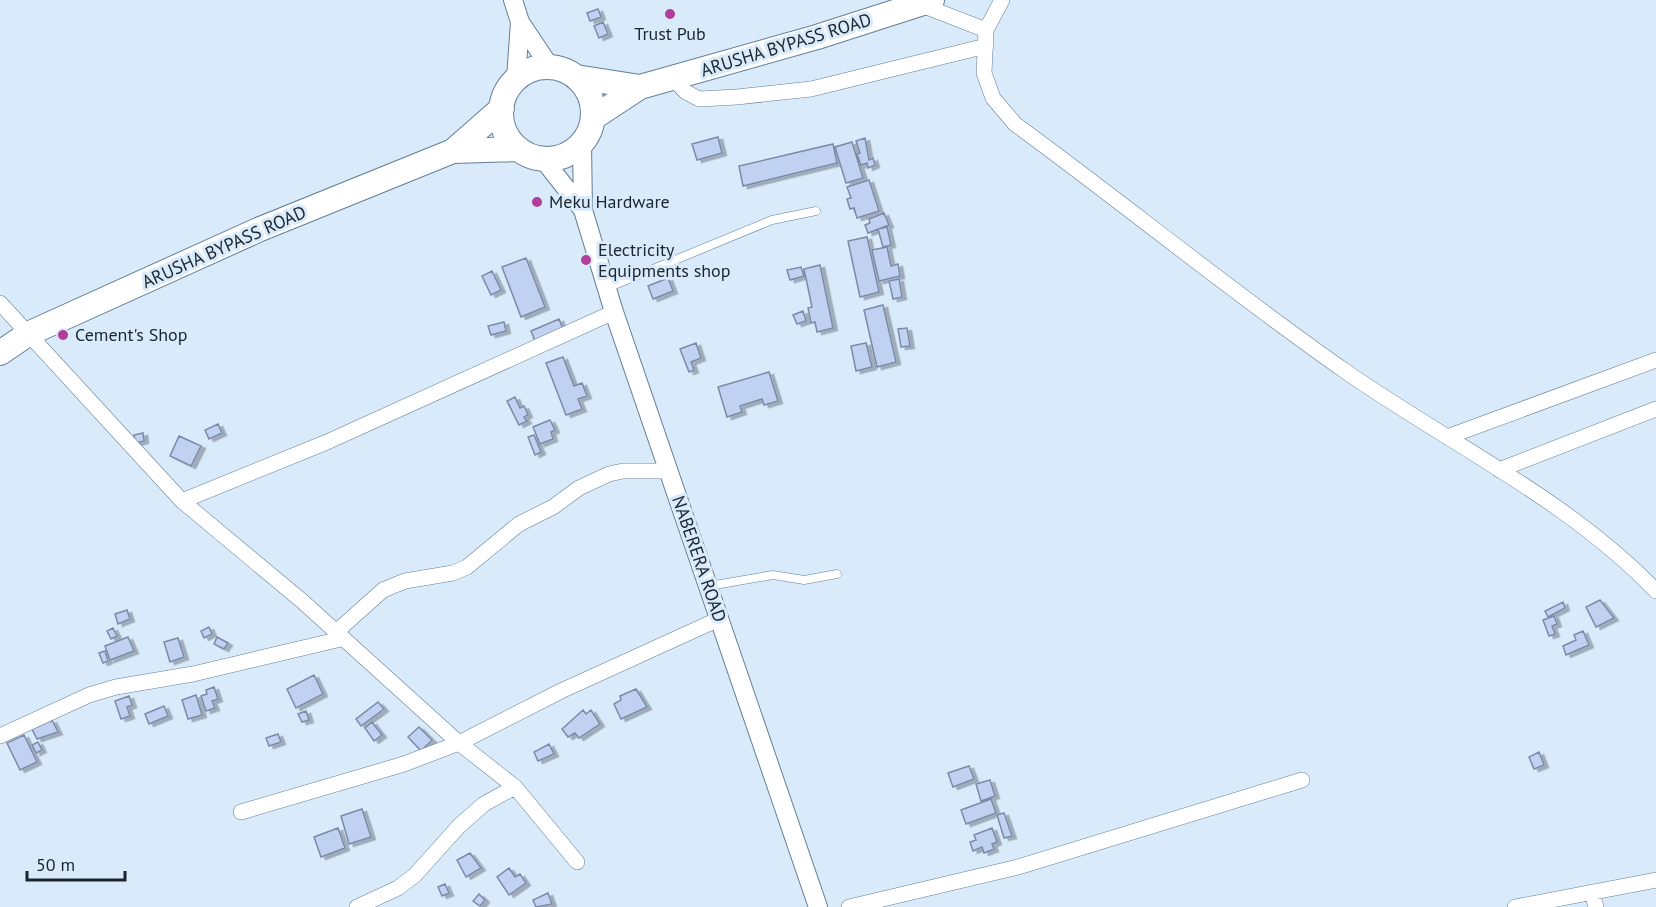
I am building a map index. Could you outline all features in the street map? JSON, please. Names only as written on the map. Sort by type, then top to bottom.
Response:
[{"type":"main road","name":"ARUSHA BYPASS ROAD","points":[[593,118],[640,87],[925,2]]},
{"type":"main road","name":"ARUSHA BYPASS ROAD","points":[[549,67],[576,76],[640,87]]},
{"type":"main road","points":[[516,79],[537,68],[549,67]]},
{"type":"main road","points":[[543,159],[558,158],[571,153],[582,144],[590,132],[593,102],[586,88],[576,76]]},
{"type":"main road","name":"ARUSHA BYPASS ROAD","points":[[0,353],[28,334],[258,230],[453,151],[502,108],[506,92],[516,79]]},
{"type":"main road","points":[[502,108],[505,130],[518,149]]},
{"type":"main road","name":"ARUSHA BYPASS ROAD","points":[[453,151],[518,149],[543,159]]},
{"type":"street","points":[[513,0],[520,22],[549,67]]},
{"type":"street","points":[[1002,0],[986,38],[984,73],[988,87],[1006,116],[1346,372],[1524,485],[1619,556],[1656,591]]},
{"type":"street","points":[[925,2],[986,38]]},
{"type":"street","points":[[516,79],[520,22]]},
{"type":"street","points":[[673,79],[686,92],[699,99],[811,89],[986,38]]},
{"type":"street","name":"NABERERA ROAD","points":[[582,144],[583,210],[606,288],[819,907]]},
{"type":"street","name":"NABERERA ROAD","points":[[543,159],[583,210]]},
{"type":"street","points":[[0,303],[182,501],[294,595],[459,743],[515,787],[577,862]]},
{"type":"street","points":[[182,501],[327,442],[614,312]]},
{"type":"street","points":[[1447,436],[1656,360]]},
{"type":"street","points":[[1499,470],[1656,409]]},
{"type":"street","points":[[0,736],[89,695],[116,687],[193,674],[338,636],[383,590],[405,581],[453,573],[467,567],[519,524],[553,507],[579,488],[609,474],[623,471],[669,471]]},
{"type":"street","points":[[241,812],[404,764],[459,743],[561,692],[719,619]]},
{"type":"street","points":[[849,907],[1018,867],[1302,780]]},
{"type":"street","points":[[357,907],[398,888],[415,876],[459,826],[484,804],[515,787]]},
{"type":"street","points":[[1515,907],[1594,900],[1656,880]]},
{"type":"lane","points":[[606,288],[772,220],[816,211]]},
{"type":"lane","points":[[708,586],[773,575],[804,580],[837,573]]},
{"type":"building","points":[[598,9],[601,17],[590,21],[587,13]]},
{"type":"building","points":[[603,22],[608,34],[599,38],[594,26]]},
{"type":"building","points":[[718,137],[722,153],[697,160],[692,144]]},
{"type":"building","points":[[865,138],[869,160],[873,158],[875,165],[868,168],[867,163],[861,165],[857,154],[860,153],[856,141]]},
{"type":"building","points":[[852,142],[863,178],[846,183],[835,147]]},
{"type":"building","points":[[833,144],[837,163],[743,186],[739,166]]},
{"type":"building","points":[[869,180],[879,211],[857,218],[854,208],[850,209],[847,199],[851,198],[847,187]]},
{"type":"building","points":[[884,213],[889,225],[868,233],[865,225],[870,223],[869,219]]},
{"type":"building","points":[[887,227],[891,245],[883,247],[878,229]]},
{"type":"building","points":[[867,237],[879,292],[860,297],[848,241]]},
{"type":"building","points":[[887,247],[891,266],[898,264],[900,276],[879,281],[872,250]]},
{"type":"building","points":[[526,258],[545,307],[521,317],[502,267]]},
{"type":"building","points":[[820,265],[833,328],[817,332],[815,322],[811,323],[808,308],[812,307],[804,269]]},
{"type":"building","points":[[801,267],[804,276],[790,280],[787,270]]},
{"type":"building","points":[[492,271],[501,290],[491,295],[482,276]]},
{"type":"building","points":[[668,278],[673,291],[653,299],[648,286]]},
{"type":"building","points":[[899,279],[902,297],[893,299],[889,281]]},
{"type":"building","points":[[883,305],[896,362],[877,367],[864,310]]},
{"type":"building","points":[[803,311],[806,321],[797,324],[793,315]]},
{"type":"building","points":[[559,319],[563,329],[535,341],[531,331]]},
{"type":"building","points":[[504,322],[506,331],[491,335],[488,326]]},
{"type":"building","points":[[907,328],[910,346],[901,347],[898,329]]},
{"type":"building","points":[[696,343],[701,358],[691,362],[694,370],[689,372],[680,349]]},
{"type":"building","points":[[866,343],[872,367],[856,371],[851,346]]},
{"type":"building","points":[[563,357],[574,386],[582,383],[587,396],[578,399],[582,409],[566,415],[546,363]]},
{"type":"building","points":[[769,372],[778,401],[764,405],[762,399],[740,406],[742,412],[727,417],[718,387]]},
{"type":"building","points":[[515,397],[520,408],[524,406],[528,415],[524,417],[527,421],[519,425],[507,401]]},
{"type":"building","points":[[550,420],[555,430],[551,432],[553,439],[540,444],[533,427]]},
{"type":"building","points":[[218,424],[222,433],[209,439],[205,430]]},
{"type":"building","points":[[143,433],[144,441],[135,443],[134,435]]},
{"type":"building","points":[[534,435],[541,452],[535,455],[528,437]]},
{"type":"building","points":[[179,436],[201,446],[191,466],[170,456]]},
{"type":"building","points":[[1600,600],[1614,618],[1596,627],[1586,607]]},
{"type":"building","points":[[1563,602],[1565,608],[1548,617],[1545,611]]},
{"type":"building","points":[[127,610],[130,619],[118,624],[115,614]]},
{"type":"building","points":[[1554,616],[1557,624],[1552,626],[1555,634],[1549,636],[1543,620]]},
{"type":"building","points":[[209,627],[212,634],[204,638],[201,631]]},
{"type":"building","points":[[113,628],[117,636],[111,639],[107,631]]},
{"type":"building","points":[[1583,631],[1589,645],[1566,655],[1563,646],[1576,640],[1574,635]]},
{"type":"building","points":[[128,637],[134,651],[110,660],[105,646]]},
{"type":"building","points":[[217,637],[228,643],[224,649],[214,644]]},
{"type":"building","points":[[178,638],[184,657],[170,662],[164,642]]},
{"type":"building","points":[[105,651],[108,661],[103,663],[99,653]]},
{"type":"building","points":[[314,675],[323,694],[296,708],[287,689]]},
{"type":"building","points":[[214,687],[218,699],[212,701],[215,708],[206,711],[201,696],[207,694],[206,690]]},
{"type":"building","points":[[636,689],[647,707],[621,719],[614,704],[621,700],[620,696]]},
{"type":"building","points":[[196,695],[202,715],[188,719],[182,700]]},
{"type":"building","points":[[129,696],[132,705],[127,707],[130,716],[121,719],[115,701]]},
{"type":"building","points":[[378,702],[384,709],[361,726],[356,719]]},
{"type":"building","points":[[164,706],[168,716],[149,724],[145,714]]},
{"type":"building","points":[[583,710],[586,714],[591,710],[600,724],[579,738],[575,733],[568,737],[562,729]]},
{"type":"building","points":[[306,711],[309,720],[302,722],[298,714]]},
{"type":"building","points":[[52,720],[58,732],[37,739],[32,729]]},
{"type":"building","points":[[372,722],[382,735],[374,741],[365,728]]},
{"type":"building","points":[[419,727],[432,740],[421,751],[408,737]]},
{"type":"building","points":[[278,734],[281,742],[269,746],[266,738]]},
{"type":"building","points":[[24,735],[37,762],[20,770],[7,743]]},
{"type":"building","points":[[38,742],[42,750],[36,753],[32,745]]},
{"type":"building","points":[[549,744],[554,754],[538,761],[534,752]]},
{"type":"building","points":[[1539,752],[1544,765],[1534,769],[1529,757]]},
{"type":"building","points":[[969,766],[974,779],[953,787],[948,773]]},
{"type":"building","points":[[990,780],[995,796],[981,801],[976,784]]},
{"type":"building","points":[[991,799],[996,813],[966,824],[961,810]]},
{"type":"building","points":[[362,809],[371,837],[349,844],[341,816]]},
{"type":"building","points":[[1004,813],[1012,836],[1004,838],[997,815]]},
{"type":"building","points":[[338,828],[345,848],[321,857],[314,837]]},
{"type":"building","points":[[992,828],[997,842],[992,844],[994,849],[984,853],[982,847],[973,851],[970,842],[976,840],[974,835]]},
{"type":"building","points":[[470,853],[481,868],[466,877],[457,860]]},
{"type":"building","points":[[509,868],[515,877],[520,874],[526,883],[509,895],[497,877]]},
{"type":"building","points":[[445,884],[449,893],[442,896],[438,887]]},
{"type":"building","points":[[548,893],[552,904],[536,907],[533,900]]},
{"type":"building","points":[[479,894],[485,900],[480,906],[473,901]]},
{"type":"place","name":"Trust Pub","points":[[670,14]]},
{"type":"place","name":"Meku Hardware","points":[[537,202]]},
{"type":"place","name":"Electricity Equipments shop","points":[[586,260]]},
{"type":"place","name":"Cement's Shop","points":[[63,335]]}]
